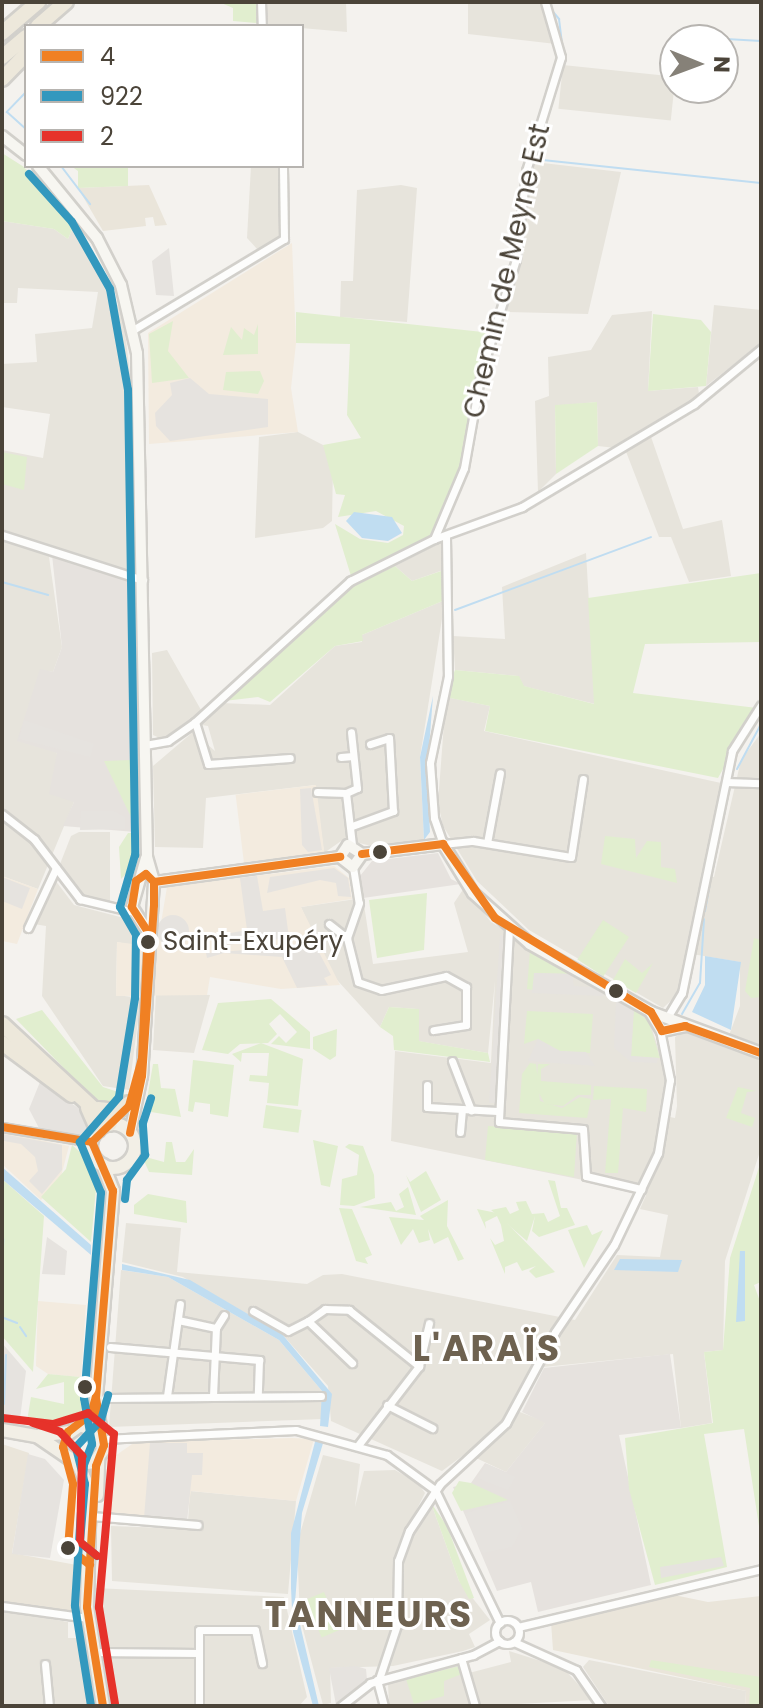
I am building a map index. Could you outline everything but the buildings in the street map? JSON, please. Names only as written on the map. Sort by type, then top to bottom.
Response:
[{"type":"highway","points":[[2,33],[38,2]]},
{"type":"highway","points":[[40,24],[66,2]]},
{"type":"highway","points":[[54,24],[74,2]]},
{"type":"highway","points":[[2,57],[24,39]]},
{"type":"highway","points":[[2,79],[24,56]]},
{"type":"highway","points":[[2,1021],[69,1093]]},
{"type":"highway","points":[[2,1021],[69,1093]]},
{"type":"highway","points":[[2,1034],[95,1116],[103,1130]]},
{"type":"highway","points":[[2,1043],[49,1072],[98,1109],[117,1111],[130,1103]]},
{"type":"highway","points":[[2,1054],[24,1068],[49,1072]]},
{"type":"highway","points":[[98,1109],[103,1130]]},
{"type":"main road","points":[[2,136],[24,153]]},
{"type":"main road","points":[[40,168],[97,238],[121,285],[133,330],[151,913],[142,1058],[130,1133],[134,1147],[112,1184]]},
{"type":"main road","points":[[340,857],[353,867],[362,854],[443,844],[473,893],[509,929],[651,1012],[666,1024],[685,1026],[761,1053]]},
{"type":"main road","points":[[148,932],[133,900],[148,878],[340,857],[352,845],[362,854]]},
{"type":"main road","points":[[137,914],[151,913]]},
{"type":"main road","points":[[90,1565],[100,1522],[98,1459],[112,1184],[103,1165],[103,1130],[130,1103],[142,1058]]},
{"type":"main road","points":[[103,1130],[130,1133]]},
{"type":"main road","points":[[103,1165],[127,1163]]},
{"type":"main road","points":[[2,1430],[37,1436],[68,1432],[80,1425],[101,1398]]},
{"type":"main road","points":[[80,1425],[101,1435]]},
{"type":"main road","points":[[65,1453],[68,1432]]},
{"type":"main road","points":[[37,1436],[78,1464],[90,1494],[88,1618],[103,1706]]},
{"type":"main road","points":[[78,1464],[98,1459]]},
{"type":"street","points":[[261,2],[262,24]]},
{"type":"street","name":"Chemin de Meyne Est","points":[[434,539],[464,468],[481,373],[516,259],[526,171],[561,57],[560,37],[545,2]]},
{"type":"street","points":[[133,330],[284,239],[283,168]]},
{"type":"street","points":[[145,745],[174,738],[195,722],[350,581],[434,539],[522,507],[694,404],[761,349]]},
{"type":"street","points":[[2,535],[143,580]]},
{"type":"street","points":[[446,537],[448,676],[430,763],[434,818],[443,844],[487,843],[571,857],[583,779]]},
{"type":"street","points":[[384,1706],[378,1680],[400,1611],[399,1553],[435,1490],[506,1423],[641,1189],[669,1115],[663,1043],[666,1024],[682,993],[732,751],[761,705]]},
{"type":"street","points":[[195,722],[208,764],[290,758]]},
{"type":"street","points":[[317,792],[346,793],[357,788],[351,732]]},
{"type":"street","points":[[352,826],[393,811],[389,738],[370,744]]},
{"type":"street","points":[[341,757],[353,756]]},
{"type":"street","points":[[487,843],[500,773]]},
{"type":"street","points":[[726,782],[761,783]]},
{"type":"street","points":[[346,793],[352,845]]},
{"type":"street","points":[[2,814],[34,839],[80,899],[137,914]]},
{"type":"street","points":[[353,867],[359,903],[347,938],[353,974],[370,989],[446,976],[463,981],[469,996],[466,1025],[433,1030]]},
{"type":"street","points":[[28,928],[56,868]]},
{"type":"street","points":[[119,909],[133,900]]},
{"type":"street","points":[[329,924],[347,938]]},
{"type":"street","points":[[509,929],[497,1111],[499,1122],[583,1129],[586,1176],[641,1189]]},
{"type":"street","points":[[452,1061],[471,1110]]},
{"type":"street","points":[[427,1085],[427,1117]]},
{"type":"street","points":[[427,1107],[497,1111]]},
{"type":"street","points":[[460,1132],[462,1109]]},
{"type":"street","points":[[2,1127],[103,1130]]},
{"type":"street","points":[[167,1396],[180,1304]]},
{"type":"street","points":[[253,1311],[288,1331],[325,1309],[349,1310],[419,1366]]},
{"type":"street","points":[[213,1396],[216,1328],[224,1315]]},
{"type":"street","points":[[178,1320],[216,1328]]},
{"type":"street","points":[[308,1321],[352,1363]]},
{"type":"street","points":[[359,1444],[419,1366],[429,1323]]},
{"type":"street","points":[[110,1347],[259,1360],[258,1396]]},
{"type":"street","points":[[101,1398],[321,1396]]},
{"type":"street","points":[[387,1405],[432,1428]]},
{"type":"street","points":[[101,1435],[317,1432],[359,1444],[406,1465],[435,1490],[500,1623],[499,1641]]},
{"type":"street","points":[[90,1494],[100,1522],[198,1525]]},
{"type":"street","points":[[500,1623],[518,1627],[761,1569]]},
{"type":"street","points":[[2,1606],[88,1618]]},
{"type":"street","points":[[514,1642],[518,1627]]},
{"type":"street","points":[[199,1706],[199,1630],[255,1630],[262,1663]]},
{"type":"street","points":[[341,1706],[378,1680],[461,1658],[499,1641],[514,1642],[576,1670],[601,1706]]},
{"type":"street","points":[[93,1652],[199,1653]]},
{"type":"street","points":[[461,1658],[475,1706]]},
{"type":"street","points":[[45,1664],[49,1706]]},
{"type":"shaded area","points":[[266,2],[346,2],[347,32],[304,28],[304,24],[267,24]]},
{"type":"shaded area","points":[[468,2],[542,2],[556,44],[468,34]]},
{"type":"shaded area","points":[[563,65],[659,75],[659,104],[673,104],[671,121],[558,109]]},
{"type":"shaded area","points":[[534,162],[621,172],[588,314],[505,312]]},
{"type":"shaded area","points":[[251,168],[281,168],[285,222],[278,241],[258,250],[247,238]]},
{"type":"shaded area","points":[[149,185],[167,225],[155,226],[153,217],[145,218],[146,226],[103,231],[78,188]]},
{"type":"shaded area","points":[[401,185],[417,188],[407,322],[340,317],[341,281],[353,281],[357,190]]},
{"type":"shaded area","points":[[2,221],[54,229],[68,239],[74,225],[123,315],[133,399],[137,583],[49,557],[62,647],[53,672],[40,670],[59,764],[74,802],[38,889],[2,876],[2,450],[43,458],[50,414],[2,407],[2,364],[37,362],[35,334],[92,328],[98,292],[18,288],[17,303],[2,303]]},
{"type":"shaded area","points":[[292,243],[296,343],[291,388],[298,432],[149,444],[148,333]]},
{"type":"shaded area","points":[[169,248],[174,296],[156,295],[152,261]]},
{"type":"shaded area","points":[[714,305],[761,310],[761,343],[706,386]]},
{"type":"shaded area","points":[[652,311],[648,391],[698,387],[699,394],[650,434],[683,529],[722,520],[731,576],[689,582],[671,537],[659,537],[625,449],[598,446],[597,402],[555,406],[556,474],[538,492],[535,401],[549,396],[548,357],[591,350],[612,315]]},
{"type":"shaded area","points":[[190,378],[209,394],[268,399],[268,427],[170,441],[156,426],[155,413],[172,395],[170,383]]},
{"type":"shaded area","points":[[298,432],[323,445],[333,465],[332,521],[323,528],[255,538],[259,437]]},
{"type":"shaded area","points":[[444,541],[446,569],[412,581],[395,566]]},
{"type":"shaded area","points":[[586,553],[595,704],[523,686],[518,676],[455,670],[453,636],[505,639],[502,587]]},
{"type":"shaded area","points":[[52,555],[137,583],[140,820],[135,821],[135,832],[63,826],[74,802],[49,794],[57,753],[17,741],[40,669],[53,672],[62,647]]},
{"type":"shaded area","points":[[445,600],[420,757],[424,840],[375,847],[344,839],[324,853],[315,785],[206,798],[203,848],[155,847],[153,766],[193,732],[215,751],[208,726],[190,723],[162,739],[153,735],[152,653],[167,650],[205,717],[221,703],[270,705],[335,646],[362,642],[362,635]]},
{"type":"shaded area","points":[[446,697],[490,706],[484,731],[721,783],[703,876],[714,877],[741,760],[761,733],[761,1148],[725,1261],[723,1350],[704,1352],[712,1423],[681,1428],[673,1354],[533,1368],[512,1409],[546,1422],[506,1472],[476,1458],[481,1442],[442,1471],[331,1421],[328,1386],[282,1334],[183,1277],[122,1262],[126,1223],[181,1228],[177,1272],[307,1284],[323,1275],[342,1274],[575,1320],[617,1255],[660,1257],[668,1215],[640,1209],[647,1193],[391,1141],[395,1051],[491,1063],[495,981],[488,1053],[418,1041],[418,1009],[389,1007],[380,1027],[327,969],[301,907],[363,898],[373,964],[468,952],[454,903],[464,888],[491,922],[648,1017],[667,1075],[665,1116],[675,1118],[677,1106],[675,1037],[684,1032],[725,1046],[740,1006],[740,962],[686,953],[678,994],[663,1008],[529,930],[477,881],[443,826],[438,803]]},
{"type":"shaded area","points":[[24,720],[94,744],[90,757],[19,739]]},
{"type":"shaded area","points":[[316,785],[324,852],[244,862],[236,795]]},
{"type":"shaded area","points":[[311,788],[322,850],[308,852],[302,845],[300,789]]},
{"type":"shaded area","points":[[81,811],[114,811],[125,817],[125,829],[80,830]]},
{"type":"shaded area","points":[[79,832],[110,832],[110,902],[78,893],[60,864],[71,836]]},
{"type":"shaded area","points":[[438,853],[451,879],[461,884],[363,898],[360,876],[372,861]]},
{"type":"shaded area","points":[[334,866],[349,878],[352,899],[301,907],[340,985],[281,989],[210,977],[207,995],[116,996],[117,942],[157,947],[167,887]]},
{"type":"shaded area","points":[[334,868],[348,878],[351,897],[338,896],[336,883],[320,880],[267,893],[270,877]]},
{"type":"shaded area","points":[[2,876],[38,889],[17,944],[2,941]]},
{"type":"shaded area","points":[[257,876],[263,911],[285,908],[289,938],[226,945],[225,934],[247,930],[240,878]]},
{"type":"shaded area","points":[[2,877],[30,888],[22,909],[2,901]]},
{"type":"shaded area","points":[[55,880],[74,905],[124,918],[138,932],[141,947],[117,942],[116,995],[141,998],[129,1090],[103,1086],[42,996],[46,926],[34,924]]},
{"type":"shaded area","points":[[173,915],[184,920],[189,931],[184,942],[173,947],[162,942],[157,931],[162,920]]},
{"type":"shaded area","points":[[500,935],[505,936],[495,1103],[489,1103]]},
{"type":"shaded area","points":[[315,945],[331,975],[324,978],[328,985],[297,988],[282,957],[224,953],[207,958],[206,953]]},
{"type":"shaded area","points":[[534,973],[572,974],[574,986],[602,988],[603,996],[532,993]]},
{"type":"shaded area","points":[[156,993],[210,995],[194,1053],[153,1050]]},
{"type":"shaded area","points":[[616,999],[634,1007],[631,1056],[658,1058],[657,1063],[631,1062],[614,1048]]},
{"type":"shaded area","points":[[538,1039],[560,1051],[586,1052],[595,1066],[528,1061]]},
{"type":"shaded area","points":[[40,1082],[90,1116],[89,1131],[76,1136],[40,1130],[29,1109]]},
{"type":"shaded area","points":[[2,1132],[69,1146],[60,1180],[41,1200],[2,1164]]},
{"type":"shaded area","points":[[2,1134],[62,1145],[62,1170],[42,1194],[29,1181],[38,1171],[35,1157],[21,1144],[4,1141],[2,1151]]},
{"type":"shaded area","points":[[47,1237],[67,1251],[65,1275],[42,1274]]},
{"type":"shaded area","points":[[121,1270],[168,1277],[279,1340],[322,1391],[323,1419],[109,1427]]},
{"type":"shaded area","points":[[38,1301],[86,1305],[81,1377],[48,1374],[36,1366]]},
{"type":"shaded area","points":[[2,1343],[26,1371],[20,1419],[2,1416]]},
{"type":"shaded area","points":[[670,1354],[681,1428],[619,1435],[651,1585],[538,1612],[531,1582],[497,1591],[453,1487],[471,1483],[485,1463],[506,1472],[545,1423],[522,1412],[544,1368]]},
{"type":"shaded area","points":[[314,1439],[296,1501],[191,1491],[186,1522],[111,1517],[110,1469],[115,1456],[135,1442]]},
{"type":"shaded area","points":[[150,1443],[187,1443],[187,1453],[203,1453],[202,1475],[192,1475],[187,1521],[144,1518]]},
{"type":"shaded area","points":[[2,1444],[29,1453],[12,1553],[82,1566],[79,1614],[2,1602]]},
{"type":"shaded area","points":[[28,1454],[45,1459],[64,1480],[50,1558],[12,1554]]},
{"type":"shaded area","points":[[323,1455],[360,1464],[355,1507],[364,1471],[395,1470],[418,1483],[425,1493],[399,1545],[405,1546],[431,1503],[459,1581],[490,1620],[469,1634],[475,1647],[463,1651],[393,1666],[330,1668],[331,1703],[323,1705],[300,1618],[297,1544]]},
{"type":"shaded area","points":[[487,1464],[515,1477],[508,1490],[477,1478]]},
{"type":"shaded area","points":[[190,1491],[296,1501],[288,1594],[112,1581],[111,1526],[195,1529],[188,1521]]},
{"type":"shaded area","points":[[510,1501],[522,1528],[512,1547],[482,1553],[465,1513]]},
{"type":"shaded area","points":[[721,1557],[724,1566],[661,1578],[660,1567]]},
{"type":"shaded area","points":[[95,1588],[284,1597],[307,1697],[299,1706],[110,1706]]},
{"type":"shaded area","points":[[674,1595],[708,1602],[761,1596],[761,1706],[745,1706],[746,1691],[553,1650],[551,1622]]},
{"type":"shaded area","points":[[2,1610],[68,1622],[68,1638],[83,1638],[95,1706],[2,1706]]},
{"type":"shaded area","points":[[509,1651],[563,1668],[593,1700],[479,1706],[469,1673],[511,1662]]},
{"type":"shaded area","points":[[589,1660],[746,1691],[745,1706],[609,1706],[583,1667]]},
{"type":"shaded area","points":[[460,1665],[473,1706],[389,1706],[388,1683]]},
{"type":"shaded area","points":[[356,1666],[366,1669],[367,1680],[336,1705],[329,1668]]},
{"type":"green space","points":[[219,2],[258,2],[257,23],[233,21],[233,8]]},
{"type":"green space","points":[[2,153],[24,167],[74,225],[68,239],[54,229],[2,221]]},
{"type":"green space","points":[[74,168],[128,168],[128,186],[78,188],[78,171]]},
{"type":"green space","points":[[296,312],[492,333],[462,466],[434,534],[351,576],[335,524],[360,539],[388,543],[403,535],[404,526],[376,511],[338,517],[345,495],[336,494],[323,445],[361,438],[347,415],[350,344],[296,343]]},
{"type":"green space","points":[[653,314],[701,320],[711,332],[706,386],[648,391]]},
{"type":"green space","points":[[173,321],[168,351],[189,378],[152,383],[149,334]]},
{"type":"green space","points":[[258,324],[258,354],[223,355],[231,327],[242,340],[244,328],[254,335]]},
{"type":"green space","points":[[260,371],[264,381],[258,394],[223,390],[226,372]]},
{"type":"green space","points":[[597,402],[598,446],[556,474],[555,405]]},
{"type":"green space","points":[[2,452],[27,457],[24,490],[2,484]]},
{"type":"green space","points":[[395,566],[412,581],[444,570],[445,600],[362,635],[363,641],[335,646],[270,702],[258,697],[224,701],[351,587]]},
{"type":"green space","points":[[761,573],[761,642],[645,644],[633,693],[757,708],[718,778],[485,731],[490,706],[445,697],[455,670],[519,676],[524,686],[594,704],[588,598]]},
{"type":"green space","points":[[136,742],[138,819],[131,817],[104,761],[131,760]]},
{"type":"green space","points":[[128,833],[135,833],[135,865],[121,879],[119,847]]},
{"type":"green space","points":[[605,836],[635,839],[636,858],[647,841],[661,842],[661,867],[675,869],[677,883],[601,864]]},
{"type":"green space","points":[[427,893],[424,950],[377,958],[369,900]]},
{"type":"green space","points":[[603,920],[629,937],[603,976],[577,959]]},
{"type":"green space","points":[[754,938],[761,940],[761,997],[751,998],[745,991]]},
{"type":"green space","points":[[530,950],[573,974],[535,973],[533,990],[527,989]]},
{"type":"green space","points":[[625,959],[642,973],[653,963],[636,993],[613,980]]},
{"type":"green space","points":[[271,999],[310,1032],[310,1049],[271,1044],[279,1036],[286,1043],[297,1032],[280,1014],[269,1024],[277,1034],[268,1043],[240,1044],[228,1054],[202,1050],[218,1003]]},
{"type":"green space","points":[[389,1007],[419,1009],[419,1041],[488,1053],[490,1062],[394,1050],[393,1036],[380,1027]]},
{"type":"green space","points":[[634,1008],[649,1022],[660,1058],[631,1056]]},
{"type":"green space","points":[[42,1010],[103,1087],[127,1095],[116,1108],[94,1099],[16,1019]]},
{"type":"green space","points":[[527,1011],[593,1014],[590,1053],[560,1051],[538,1039],[524,1044]]},
{"type":"green space","points":[[337,1029],[336,1056],[330,1060],[313,1049],[313,1037]]},
{"type":"green space","points":[[261,1043],[303,1059],[298,1106],[267,1103],[269,1083],[249,1081],[250,1075],[267,1076],[269,1053],[242,1053],[241,1062],[232,1054]]},
{"type":"green space","points":[[193,1060],[234,1065],[228,1117],[210,1114],[210,1104],[195,1102],[193,1112],[188,1111]]},
{"type":"green space","points":[[530,1063],[536,1064],[540,1101],[562,1108],[580,1097],[591,1099],[587,1118],[519,1113],[522,1074]]},
{"type":"green space","points":[[153,1064],[158,1064],[161,1088],[175,1089],[181,1117],[145,1111]]},
{"type":"green space","points":[[538,1064],[550,1064],[541,1069],[541,1081],[591,1085],[591,1095],[578,1095],[563,1106],[545,1104],[536,1088]]},
{"type":"green space","points":[[594,1086],[647,1089],[646,1112],[623,1108],[618,1173],[605,1173],[611,1099],[593,1100]]},
{"type":"green space","points":[[738,1087],[756,1091],[747,1092],[741,1113],[755,1118],[752,1127],[726,1118]]},
{"type":"green space","points":[[266,1105],[302,1110],[298,1133],[263,1128]]},
{"type":"green space","points":[[488,1126],[577,1131],[574,1177],[485,1160]]},
{"type":"green space","points":[[313,1140],[338,1146],[330,1187],[321,1185]]},
{"type":"green space","points":[[166,1142],[172,1142],[176,1162],[185,1162],[194,1149],[192,1175],[149,1172],[142,1156],[164,1162]]},
{"type":"green space","points":[[349,1144],[363,1146],[374,1175],[375,1198],[354,1206],[340,1205],[342,1179],[357,1175],[359,1155],[345,1147]]},
{"type":"green space","points":[[72,1145],[98,1168],[91,1242],[41,1197],[66,1169]]},
{"type":"green space","points":[[761,1161],[761,1282],[754,1285],[761,1304],[761,1539],[744,1429],[704,1434],[727,1567],[655,1585],[629,1489],[625,1438],[713,1423],[704,1352],[723,1350],[730,1258]]},
{"type":"green space","points":[[426,1171],[441,1200],[421,1212],[406,1175],[410,1182]]},
{"type":"green space","points":[[2,1179],[44,1216],[33,1372],[2,1336]]},
{"type":"green space","points":[[548,1180],[555,1181],[561,1208],[567,1208],[575,1225],[539,1237],[532,1231],[535,1216],[527,1241],[491,1210],[506,1207],[510,1214],[519,1210],[516,1202],[526,1201],[532,1214],[544,1213],[548,1222],[560,1216]]},
{"type":"green space","points":[[408,1187],[416,1215],[360,1207],[391,1202],[396,1211],[404,1207],[399,1194]]},
{"type":"green space","points":[[148,1194],[186,1201],[187,1223],[134,1214],[134,1205]]},
{"type":"green space","points":[[448,1200],[447,1226],[464,1259],[458,1261],[448,1237],[434,1244],[428,1229],[430,1240],[419,1243],[413,1229],[401,1245],[389,1217],[424,1220],[420,1216]]},
{"type":"green space","points":[[339,1208],[352,1209],[372,1255],[365,1258],[368,1264],[356,1261]]},
{"type":"green space","points":[[477,1209],[497,1213],[555,1272],[536,1278],[529,1271],[536,1266],[522,1271],[517,1262],[505,1267],[505,1274],[490,1238],[495,1245],[504,1241],[501,1225],[497,1216],[485,1222],[486,1229]]},
{"type":"green space","points":[[587,1225],[592,1235],[603,1230],[584,1268],[568,1230]]},
{"type":"green space","points":[[48,1374],[81,1377],[90,1407],[53,1424],[27,1421],[31,1397],[64,1404],[64,1382],[36,1389]]},
{"type":"green space","points":[[459,1481],[471,1483],[508,1500],[461,1511],[452,1493]]},
{"type":"green space","points":[[431,1503],[447,1526],[474,1598],[469,1599],[459,1581]]},
{"type":"green space","points":[[324,1592],[340,1630],[322,1638],[306,1600]]},
{"type":"green space","points":[[651,1660],[761,1677],[761,1706],[749,1706],[750,1688],[649,1667]]},
{"type":"green space","points":[[460,1666],[462,1674],[444,1681],[444,1696],[414,1704],[406,1679]]},
{"type":"water","points":[[354,512],[392,517],[402,533],[388,541],[362,538],[346,521]]},
{"type":"water","points":[[433,696],[427,774],[430,832],[424,840],[420,757]]},
{"type":"water","points":[[705,956],[741,962],[731,1030],[692,1012],[705,985]]},
{"type":"water","points":[[2,1167],[91,1245],[91,1255],[2,1179]]},
{"type":"water","points":[[740,1251],[745,1251],[745,1321],[736,1322]]},
{"type":"water","points":[[620,1259],[682,1260],[678,1272],[614,1270]]},
{"type":"water","points":[[122,1264],[190,1280],[282,1334],[332,1394],[328,1427],[320,1426],[322,1391],[279,1340],[168,1277],[122,1270]]},
{"type":"water","points":[[316,1438],[324,1440],[302,1513],[295,1603],[319,1706],[313,1706],[293,1632],[291,1533]]},
{"type":"waterway","points":[[549,7],[559,19],[563,53]]},
{"type":"waterway","points":[[739,40],[761,41]]},
{"type":"waterway","points":[[24,94],[7,112],[24,127]]},
{"type":"waterway","points":[[540,137],[551,104]]},
{"type":"waterway","points":[[533,159],[761,183]]},
{"type":"waterway","points":[[63,168],[90,204]]},
{"type":"waterway","points":[[493,347],[498,329]]},
{"type":"waterway","points":[[445,527],[464,476]]},
{"type":"waterway","points":[[455,610],[651,537]]},
{"type":"waterway","points":[[2,582],[48,595]]},
{"type":"waterway","points":[[737,769],[761,724]]},
{"type":"waterway","points":[[723,815],[726,801]]},
{"type":"waterway","points":[[716,844],[720,827]]},
{"type":"waterway","points":[[712,865],[714,855]]},
{"type":"waterway","points":[[705,911],[710,883]]},
{"type":"waterway","points":[[682,1014],[700,983],[704,919]]},
{"type":"waterway","points":[[2,1276],[3,1239]]},
{"type":"waterway","points":[[4,1318],[17,1323]]},
{"type":"waterway","points":[[20,1327],[26,1336]]},
{"type":"waterway","points":[[4,1404],[6,1355]]},
{"type":"transit line","name":"922","points":[[29,174],[72,222],[110,289],[128,390],[135,855],[120,907],[136,935],[135,998],[119,1097],[80,1142],[101,1193],[84,1398],[92,1444],[84,1465],[75,1606],[91,1706]]},
{"type":"transit line","name":"4","points":[[443,844],[495,918],[651,1012],[662,1031],[685,1026],[761,1053]]},
{"type":"transit line","name":"4","points":[[362,854],[443,844]]},
{"type":"transit line","name":"4","points":[[154,882],[340,857]]},
{"type":"transit line","name":"4","points":[[103,1706],[87,1607],[96,1466],[104,1445],[96,1398],[113,1191],[92,1142],[129,1106],[142,1058],[148,932],[132,907],[136,881],[146,874],[154,882],[154,905],[142,1076],[130,1133]]},
{"type":"transit line","name":"922","points":[[125,1199],[127,1180],[145,1155],[143,1123],[151,1098]]},
{"type":"transit line","name":"4","points":[[2,1127],[92,1142]]},
{"type":"transit line","name":"922","points":[[97,1556],[80,1542],[85,1484],[76,1447],[101,1420],[108,1395]]},
{"type":"transit line","name":"4","points":[[90,1565],[68,1548],[73,1484],[63,1447],[68,1432],[91,1414],[96,1397]]},
{"type":"transit line","name":"2","points":[[3,1418],[53,1424],[88,1413],[114,1434],[99,1607],[115,1704]]},
{"type":"transit line","name":"2","points":[[33,1423],[60,1432],[82,1456],[80,1542],[97,1556]]},
{"type":"place","name":"Saint-Exupéry","points":[[148,942]]},
{"type":"district","name":"L'ARAÏS","points":[[487,1349]]},
{"type":"district","name":"TANNEURS","points":[[369,1615]]}]
